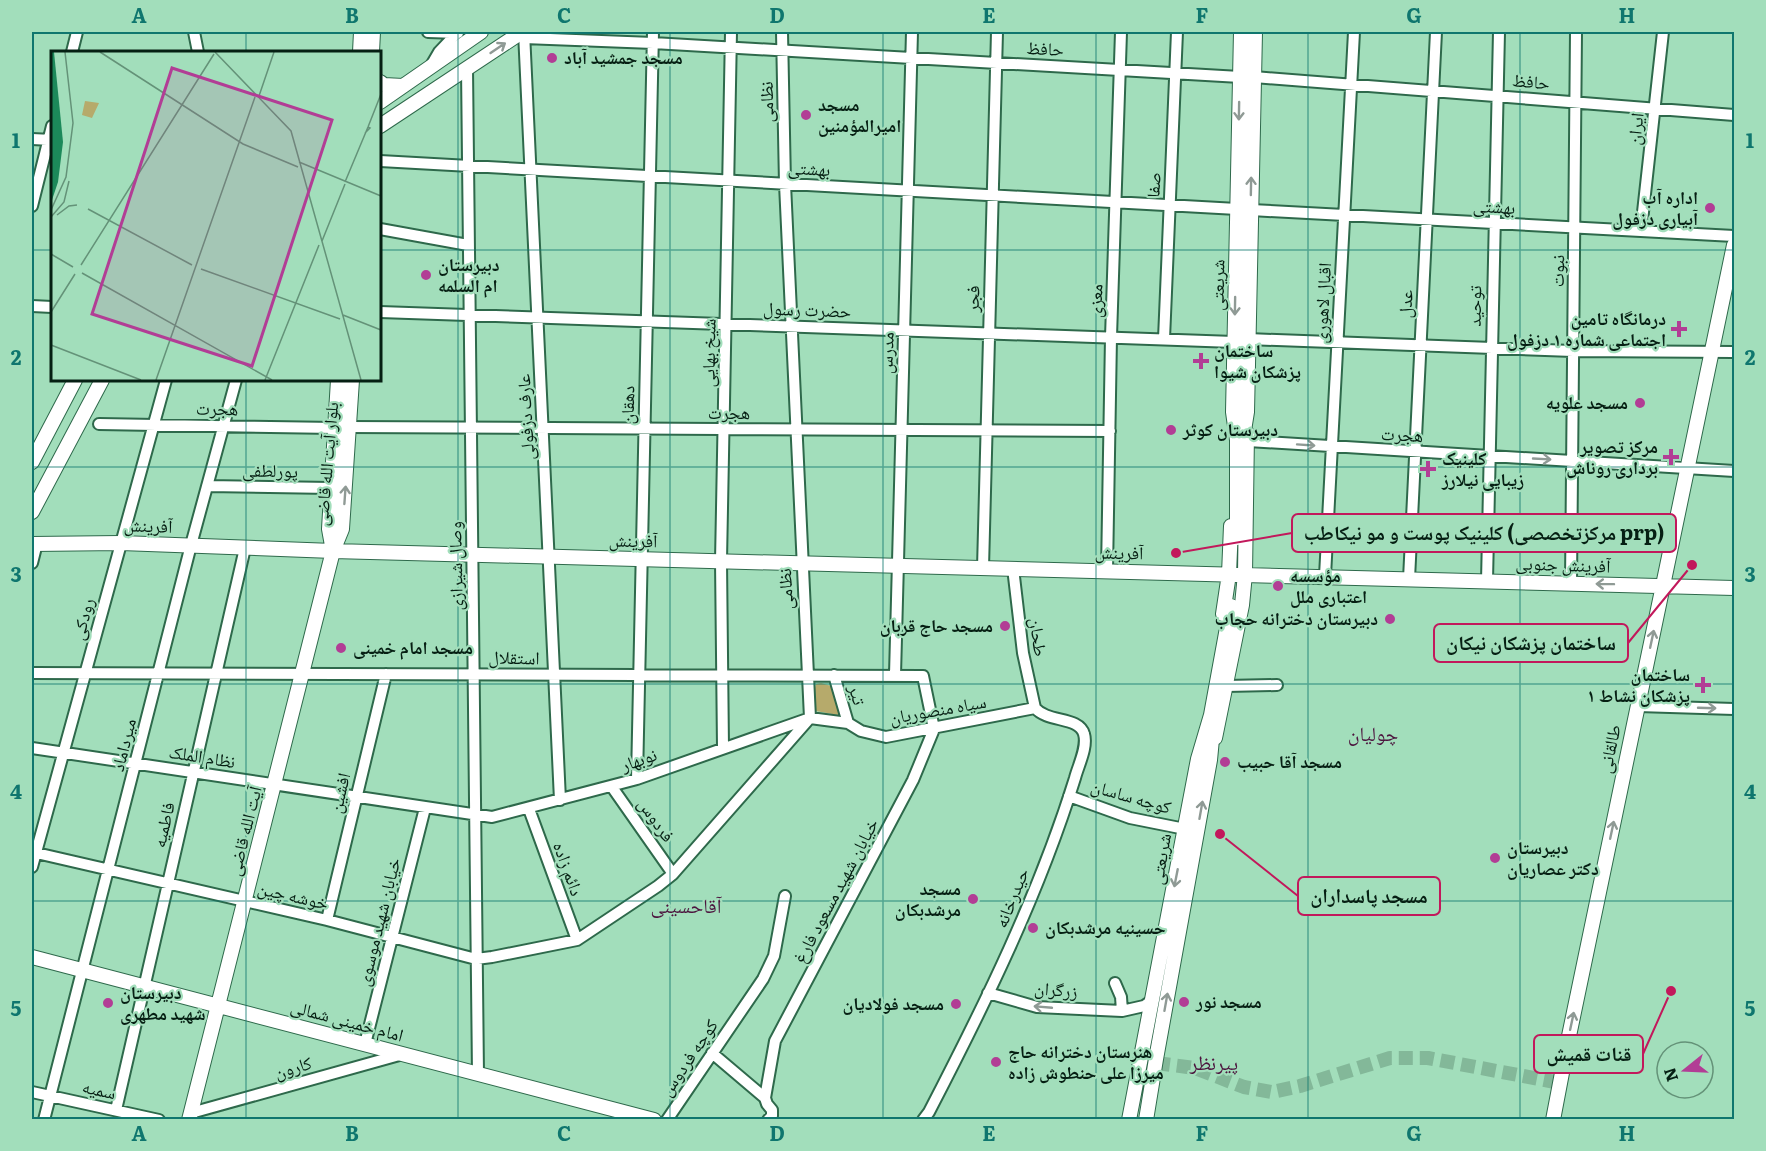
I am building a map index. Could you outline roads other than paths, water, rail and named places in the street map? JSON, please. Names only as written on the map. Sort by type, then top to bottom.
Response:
[{"type":"main road","points":[[360,51],[361,32]]},
{"type":"main road","points":[[372,51],[373,32]]},
{"type":"main road","points":[[381,101],[481,32]]},
{"type":"main road","name":"شریعتی","points":[[1241,32],[1247,76]]},
{"type":"main road","name":"شریعتی","points":[[1239,539],[1238,440],[1247,76],[1255,32]]},
{"type":"main road","points":[[381,125],[467,68],[524,34]]},
{"type":"main road","points":[[381,83],[403,86]]},
{"type":"main road","name":"طالقانی","points":[[1547,1119],[1569,1036],[1734,245]]},
{"type":"main road","points":[[75,381],[75,386],[81,394],[95,393]]},
{"type":"main road","points":[[32,462],[75,381]]},
{"type":"main road","points":[[32,512],[101,381]]},
{"type":"main road","name":"بلوار آیت الله قاضی","points":[[333,551],[342,530],[342,428],[338,381]]},
{"type":"main road","name":"بلوار آیت الله قاضی","points":[[333,551],[329,529],[331,488],[352,381]]},
{"type":"main road","points":[[1204,759],[1226,686],[1233,605],[1228,574],[1239,539],[1248,441],[1240,412]]},
{"type":"main road","points":[[44,438],[51,431],[56,431],[65,436],[68,445]]},
{"type":"main road","points":[[1204,759],[1233,605],[1245,574],[1239,539]]},
{"type":"main road","name":"آفرینش","points":[[33,541],[472,555],[1245,574]]},
{"type":"main road","name":"آیت الله قاضی","points":[[190,1116],[333,551]]},
{"type":"main road","name":"آفرینش جنوبی","points":[[1245,574],[1663,585]]},
{"type":"main road","points":[[1663,585],[1734,588]]},
{"type":"main road","name":"شریعتی","points":[[1146,1119],[1154,999],[1185,829],[1204,759]]},
{"type":"main road","name":"شریعتی","points":[[1129,1119],[1149,1058],[1204,759]]},
{"type":"main road","name":"امام خمینی شمالی","points":[[32,957],[654,1119]]},
{"type":"main road","points":[[1138,1119],[1149,1058]]},
{"type":"main road","name":"طالقانی","points":[[1553,1119],[1558,1083]]},
{"type":"street","points":[[72,51],[77,32]]},
{"type":"street","points":[[194,32],[198,51]]},
{"type":"street","points":[[428,32],[458,32]]},
{"type":"street","points":[[430,68],[439,52],[458,32]]},
{"type":"street","name":"دهقان","points":[[637,779],[653,32]]},
{"type":"street","name":"شیخ بهایی","points":[[723,748],[721,561],[731,32]]},
{"type":"street","name":"نظامی","points":[[782,32],[785,184],[810,717]]},
{"type":"street","name":"مدرس","points":[[895,675],[912,32]]},
{"type":"street","name":"فجر","points":[[983,568],[997,32]]},
{"type":"street","name":"معزی","points":[[1107,571],[1121,32]]},
{"type":"street","name":"صفا","points":[[1164,339],[1177,32]]},
{"type":"street","name":"اقبال لاهوری","points":[[1325,576],[1354,32]]},
{"type":"street","name":"عدل","points":[[1409,579],[1436,32]]},
{"type":"street","name":"توحید","points":[[1487,581],[1493,224],[1499,32]]},
{"type":"street","name":"نبوت","points":[[1571,583],[1576,32]]},
{"type":"street","name":"ایران","points":[[1641,230],[1663,32]]},
{"type":"street","name":"حافظ","points":[[524,34],[782,51],[1247,76],[1734,115]]},
{"type":"street","name":"عارف دزفولی","points":[[524,34],[560,800]]},
{"type":"street","name":"وصال شیرازی","points":[[467,68],[478,1074]]},
{"type":"street","points":[[443,84],[460,89],[467,94]]},
{"type":"street","points":[[32,139],[51,140],[32,206]]},
{"type":"street","name":"بهشتی","points":[[381,161],[1734,236]]},
{"type":"street","points":[[381,229],[468,245]]},
{"type":"street","points":[[32,306],[51,307]]},
{"type":"street","name":"حضرت رسول","points":[[381,312],[1164,339],[1338,342],[1573,351],[1734,352]]},
{"type":"street","name":"رودکی","points":[[32,867],[33,852],[63,753],[166,381]]},
{"type":"street","name":"میرداماد","points":[[45,1119],[191,545],[236,381]]},
{"type":"street","name":"هجرت","points":[[99,424],[342,428],[1110,431]]},
{"type":"street","name":"هجرت","points":[[1248,441],[1734,471]]},
{"type":"street","name":"پورلطفی","points":[[207,486],[331,488]]},
{"type":"street","points":[[32,563],[33,541]]},
{"type":"street","name":"فاطمیه","points":[[104,1119],[111,1109],[144,987],[245,548]]},
{"type":"street","name":"طحان","points":[[1013,568],[1023,653],[1035,708]]},
{"type":"street","name":"استقلال","points":[[32,673],[923,676],[934,729]]},
{"type":"street","name":"افشین","points":[[327,920],[386,674]]},
{"type":"street","name":"تیر","points":[[834,675],[848,723]]},
{"type":"street","points":[[1226,686],[1277,685]]},
{"type":"street","points":[[1638,706],[1734,709]]},
{"type":"street","name":"سیاه منصوریان","points":[[810,717],[848,723],[861,731],[886,736],[934,729],[1035,708]]},
{"type":"street","name":"حیدرخانه","points":[[923,1119],[934,1102],[988,993],[1024,914],[1069,796],[1084,746],[1084,732],[1074,723],[1047,717],[1035,708]]},
{"type":"street","points":[[477,958],[577,940],[673,874],[810,717]]},
{"type":"street","name":"نوبهار","points":[[475,815],[492,817],[612,787],[810,717]]},
{"type":"street","name":"خیابان شهید مسعود فارغ","points":[[768,1119],[772,1116],[772,1110],[765,1098],[776,1041],[913,780],[934,729]]},
{"type":"street","name":"نظام الملک","points":[[32,748],[475,815]]},
{"type":"street","name":"فردوس","points":[[612,787],[673,874]]},
{"type":"street","name":"کوچه ساسان","points":[[1069,796],[1130,818],[1185,829]]},
{"type":"street","name":"خیابان شهید موسوی","points":[[365,1044],[425,808]]},
{"type":"street","name":"دائم زاده","points":[[529,809],[577,940]]},
{"type":"street","name":"خوشه چین","points":[[33,852],[327,920],[477,958]]},
{"type":"street","name":"کوچه فردوس","points":[[667,1119],[763,979],[774,956],[785,896]]},
{"type":"street","points":[[1115,984],[1121,997],[1122,1011],[1144,1006],[1154,999]]},
{"type":"street","name":"زرگران","points":[[988,993],[1037,1008],[1122,1011]]},
{"type":"street","points":[[712,1053],[765,1098]]},
{"type":"street","name":"کارون","points":[[190,1116],[403,1054]]},
{"type":"street","name":"سمیه","points":[[32,1092],[159,1119]]},
{"type":"tunnel","points":[[1156,1063],[1195,1068],[1244,1087],[1272,1092],[1300,1086],[1390,1058],[1428,1058],[1555,1082]]},
{"type":"place","name":"مسجد جمشید آباد","points":[[552,58]]},
{"type":"place","name":"مسجد امیرالمؤمنین","points":[[806,115]]},
{"type":"place","name":"اداره آب آبیاری دزفول","points":[[1710,208]]},
{"type":"place","name":"دبیرستان ام السلمه","points":[[426,275]]},
{"type":"place","name":"درمانگاه تامین اجتماعی شماره ۱ دزفول","points":[[1679,329]]},
{"type":"place","name":"ساختمان پزشکان شیوا","points":[[1201,361]]},
{"type":"place","name":"مسجد علویه","points":[[1640,403]]},
{"type":"place","name":"دبیرستان کوثر","points":[[1171,430]]},
{"type":"place","name":"مرکز تصویر برداری روناش","points":[[1671,457]]},
{"type":"place","name":"کلینیک زیبایی نیلارز","points":[[1428,469]]},
{"type":"place","name":"کلینیک پوست و مو نیکاطب (مرکزتخصصی prp)","points":[[1176,553]]},
{"type":"place","name":"ساختمان پزشکان نیکان","points":[[1692,565]]},
{"type":"place","name":"مؤسسه اعتباری ملل","points":[[1278,586]]},
{"type":"place","name":"دبیرستان دخترانه حجاب","points":[[1390,619]]},
{"type":"place","name":"مسجد حاج قربان","points":[[1005,626]]},
{"type":"place","name":"مسجد امام خمینی","points":[[341,648]]},
{"type":"place","name":"ساختمان پزشکان نشاط ۱","points":[[1703,685]]},
{"type":"place","name":"مسجد آقا حبیب","points":[[1225,762]]},
{"type":"place","name":"مسجد پاسداران","points":[[1220,834]]},
{"type":"place","name":"دبیرستان دکتر عصاریان","points":[[1495,858]]},
{"type":"place","name":"مسجد مرشدبکان","points":[[973,899]]},
{"type":"place","name":"حسینیه مرشدبکان","points":[[1033,928]]},
{"type":"place","name":"قنات قمیش","points":[[1671,991]]},
{"type":"place","name":"مسجد نور","points":[[1184,1002]]},
{"type":"place","name":"دبیرستان شهید مطهری","points":[[108,1003]]},
{"type":"place","name":"مسجد فولادیان","points":[[956,1004]]},
{"type":"place","name":"هنرستان دخترانه حاج میرزا علی حنطوش زاده","points":[[996,1062]]},
{"type":"district","name":"چولیان","points":[[1373,734]]},
{"type":"district","name":"آقاحسینی","points":[[686,906]]},
{"type":"district","name":"پیرنظر","points":[[1214,1063]]}]
